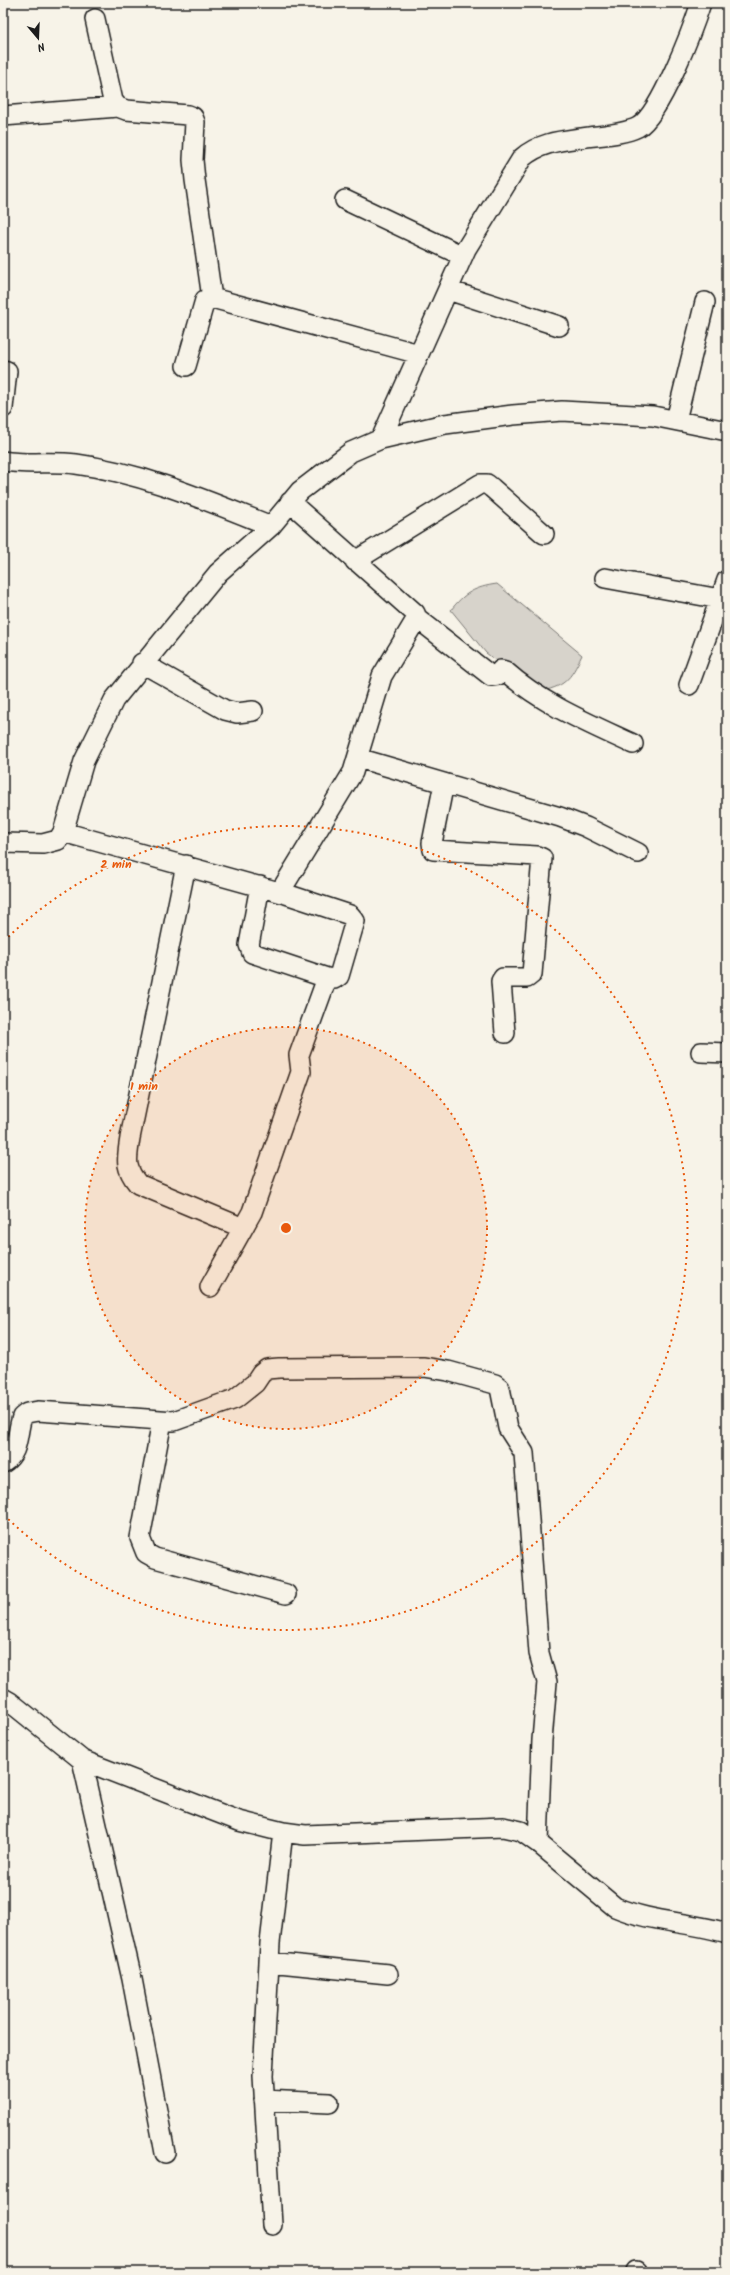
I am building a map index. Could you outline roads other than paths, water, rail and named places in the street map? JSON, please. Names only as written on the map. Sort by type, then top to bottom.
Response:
[{"type":"street","points":[[381,439],[463,256],[522,158],[532,149],[548,143],[625,131],[638,127],[646,121],[655,108],[691,33],[701,3]]},
{"type":"street","points":[[95,19],[113,101],[118,107]]},
{"type":"street","points":[[3,116],[118,107],[126,110],[188,115],[193,117],[195,122],[193,160],[195,180],[212,298]]},
{"type":"street","points":[[345,200],[463,256]]},
{"type":"street","points":[[448,290],[559,326]]},
{"type":"street","points":[[186,366],[206,300],[212,298],[419,354]]},
{"type":"street","points":[[676,420],[705,302]]},
{"type":"street","points":[[3,370],[7,371],[3,408]]},
{"type":"street","points":[[3,843],[43,844],[58,840],[62,832],[84,761],[114,700],[142,663],[218,573],[271,526],[300,491],[351,452],[381,439],[445,424],[512,415],[562,411],[653,416],[727,431]]},
{"type":"street","points":[[3,462],[77,464],[123,474],[212,503],[271,526]]},
{"type":"street","points":[[355,560],[480,484],[487,484],[544,534]]},
{"type":"street","points":[[290,502],[415,613],[417,618],[491,676],[498,675],[501,670],[505,670],[532,693],[571,715],[633,744]]},
{"type":"street","points":[[605,578],[720,599]]},
{"type":"street","points":[[689,685],[727,580]]},
{"type":"street","points":[[280,892],[348,781],[358,758],[382,676],[417,618]]},
{"type":"street","points":[[142,663],[225,710],[237,713],[253,711]]},
{"type":"street","points":[[358,758],[560,817],[586,827],[638,853]]},
{"type":"street","points":[[444,783],[432,842],[433,850],[537,856],[542,858],[532,974],[527,978],[503,978],[501,981],[505,1033]]},
{"type":"street","points":[[62,832],[260,886],[354,917],[354,925],[339,976],[334,980],[252,953],[249,945],[260,886]]},
{"type":"street","points":[[186,865],[130,1138],[127,1164],[130,1174],[138,1184],[243,1228]]},
{"type":"street","points":[[210,1287],[252,1212],[301,1072],[299,1056],[327,978]]},
{"type":"street","points":[[701,1052],[727,1053]]},
{"type":"street","points":[[3,1463],[12,1457],[15,1450],[22,1416],[27,1413],[38,1411],[174,1421],[235,1399],[255,1383],[261,1374],[267,1369],[424,1367],[448,1370],[495,1384],[500,1388],[508,1428],[524,1453],[539,1654],[547,1682],[542,1740],[538,1842]]},
{"type":"street","points":[[162,1421],[140,1538],[146,1553],[155,1558],[286,1594]]},
{"type":"street","points":[[3,1698],[82,1760],[239,1821],[282,1832],[306,1835],[503,1827],[521,1831],[538,1842],[615,1907],[630,1914],[708,1927],[727,1933]]},
{"type":"street","points":[[82,1760],[132,1979],[165,2153]]},
{"type":"street","points":[[272,2225],[262,2076],[269,1962],[282,1832]]},
{"type":"street","points":[[269,1962],[388,1974]]},
{"type":"street","points":[[264,2100],[328,2103]]}]
